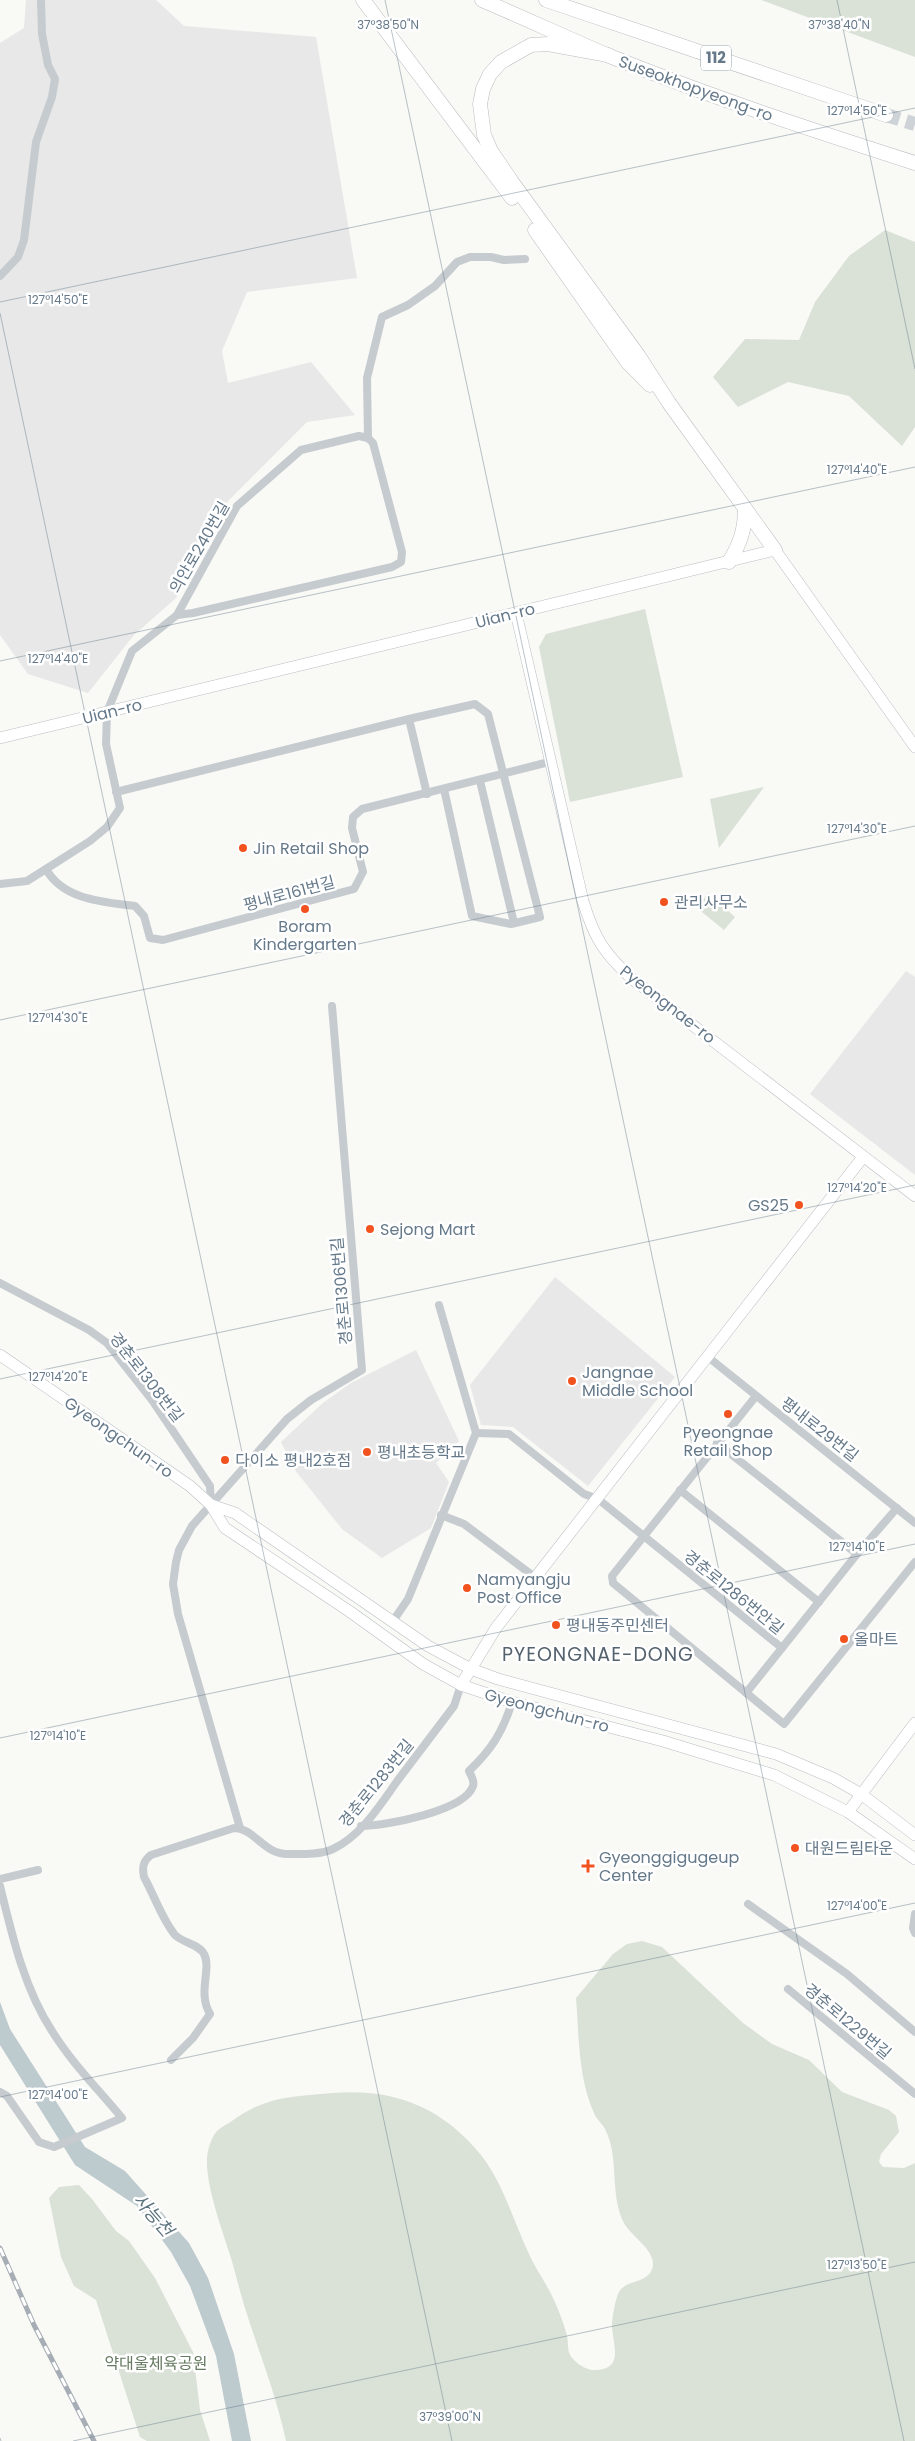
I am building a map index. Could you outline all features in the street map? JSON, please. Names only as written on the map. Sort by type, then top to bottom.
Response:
[{"type":"highway","points":[[363,0],[518,206],[628,363],[668,403]]},
{"type":"highway","name":"Suseokhopyeong-ro","points":[[482,0],[608,55],[793,124],[915,164]]},
{"type":"highway","name":"Suseokhopyeong-ro","points":[[546,0],[886,115]]},
{"type":"highway","points":[[608,55],[548,44],[531,45],[500,62],[490,74],[483,89],[480,104],[481,119],[491,151],[638,355],[668,403],[775,550]]},
{"type":"highway","points":[[729,562],[736,551],[745,528],[745,509]]},
{"type":"street","points":[[0,276],[18,257],[24,240],[36,142],[52,97],[56,79],[48,66],[42,34],[41,0]]},
{"type":"street","points":[[177,615],[193,613],[392,567],[401,562],[402,552],[373,443],[368,438],[367,378],[382,317],[408,305],[435,286],[457,262],[470,257],[491,257],[504,260],[525,259]]},
{"type":"street","name":"의안로240번길","points":[[0,884],[27,881],[46,869],[90,841],[107,827],[120,808],[106,744],[108,712],[132,651],[177,615],[237,506],[301,450],[359,436],[368,438]]},
{"type":"street","points":[[775,550],[915,747]]},
{"type":"street","name":"Uian-ro","points":[[0,738],[775,550]]},
{"type":"street","name":"Pyeongnae-ro","points":[[516,613],[549,762],[583,901],[589,923],[600,945],[630,977],[765,1078],[915,1196]]},
{"type":"street","points":[[116,792],[475,704],[488,714],[540,917],[514,923],[472,916],[444,789]]},
{"type":"street","points":[[409,719],[427,794]]},
{"type":"street","name":"평내로161번길","points":[[46,869],[52,881],[87,900],[135,906],[144,916],[150,938],[163,940],[354,890],[363,872],[352,828],[353,818],[362,809],[480,781],[549,762]]},
{"type":"street","points":[[480,781],[514,923]]},
{"type":"street","name":"경춘로1306번길","points":[[211,1504],[287,1420],[312,1400],[362,1370],[332,1006]]},
{"type":"street","points":[[462,1685],[496,1628],[863,1157]]},
{"type":"street","name":"경춘로1308번길","points":[[0,1283],[89,1330],[107,1343],[152,1400],[210,1486],[211,1504]]},
{"type":"street","points":[[394,1621],[408,1599],[476,1433],[439,1305]]},
{"type":"street","name":"Gyeongchun-ro","points":[[0,1355],[190,1486],[211,1504],[225,1528],[349,1611],[423,1664],[462,1685],[512,1702],[663,1741],[774,1775],[848,1812],[915,1859]]},
{"type":"street","name":"평내로29번길","points":[[708,1357],[915,1523]]},
{"type":"street","points":[[756,1396],[612,1576],[613,1583],[784,1724],[915,1562]]},
{"type":"street","name":"경춘로1286번안길","points":[[476,1433],[509,1434],[584,1494],[598,1499],[782,1648],[857,1554],[897,1508]]},
{"type":"street","points":[[717,1443],[857,1554]]},
{"type":"street","points":[[680,1490],[819,1602]]},
{"type":"street","points":[[171,2060],[193,2038],[210,2014],[203,2000],[206,1960],[200,1949],[183,1941],[171,1929],[144,1877],[144,1864],[151,1855],[234,1828],[240,1828],[178,1614],[173,1584],[179,1550],[192,1526],[211,1504]]},
{"type":"street","name":"Gyeongchun-ro","points":[[211,1504],[235,1513],[428,1646],[470,1669],[498,1679],[776,1754],[832,1778],[861,1794],[915,1834]]},
{"type":"street","points":[[441,1515],[464,1524],[536,1578]]},
{"type":"street","points":[[746,1693],[782,1648]]},
{"type":"street","name":"경춘로1283번길","points":[[240,1828],[266,1848],[285,1854],[318,1853],[331,1850],[350,1838],[454,1706],[462,1685]]},
{"type":"street","points":[[361,1826],[390,1824],[427,1814],[467,1795],[473,1787],[474,1781],[469,1771],[491,1749],[507,1718],[512,1702]]},
{"type":"street","points":[[848,1812],[915,1723]]},
{"type":"street","points":[[0,1880],[38,1870]]},
{"type":"street","points":[[0,1886],[22,1964],[37,2002],[61,2044],[122,2118],[54,2147],[39,2142],[7,2096],[0,2092]]},
{"type":"street","points":[[748,1904],[847,1974],[915,2032]]},
{"type":"street","points":[[915,1914],[913,1928],[915,1933]]},
{"type":"street","name":"경춘로1229번길","points":[[788,1989],[915,2094]]},
{"type":"shaded area","points":[[26,0],[156,0],[184,26],[316,37],[357,278],[247,292],[222,351],[228,383],[311,362],[355,415],[307,422],[228,501],[176,598],[134,635],[88,693],[28,674],[0,635],[0,43],[24,28]]},
{"type":"shaded area","points":[[906,971],[915,977],[915,1175],[810,1094]]},
{"type":"shaded area","name":"Jangnae Middle School","points":[[555,1277],[675,1377],[588,1486],[513,1427],[481,1425],[470,1385]]},
{"type":"shaded area","name":"평내초등학교","points":[[416,1350],[459,1441],[436,1463],[449,1482],[431,1528],[382,1558],[342,1529],[295,1470],[281,1442],[323,1403],[351,1383]]},
{"type":"green space","points":[[761,0],[915,0],[915,57]]},
{"type":"green space","points":[[885,230],[915,242],[915,427],[902,446],[849,396],[788,382],[738,407],[713,377],[745,339],[799,340],[815,302],[849,256]]},
{"type":"green space","points":[[645,609],[683,777],[570,802],[539,647],[546,634]]},
{"type":"green space","points":[[764,787],[719,848],[710,799]]},
{"type":"green space","points":[[708,893],[735,917],[724,930],[697,908]]},
{"type":"green space","points":[[642,1941],[662,1947],[743,2023],[772,2044],[809,2060],[842,2092],[889,2110],[896,2116],[899,2132],[881,2154],[879,2162],[883,2167],[904,2168],[915,2163],[915,2441],[286,2441],[277,2406],[244,2305],[209,2182],[207,2157],[215,2133],[242,2114],[278,2099],[333,2093],[355,2092],[396,2098],[415,2104],[433,2113],[466,2138],[481,2155],[496,2178],[523,2241],[558,2309],[566,2331],[571,2357],[587,2369],[597,2370],[606,2368],[614,2359],[612,2323],[619,2292],[627,2285],[648,2275],[653,2265],[650,2254],[627,2228],[619,2212],[610,2140],[604,2127],[595,2115],[589,2100],[582,2071],[576,1998],[613,1954],[627,1944]]},
{"type":"green space","name":"약대울체육공원","points":[[79,2185],[116,2231],[129,2241],[155,2278],[193,2352],[200,2410],[210,2441],[147,2441],[140,2437],[96,2300],[74,2286],[61,2257],[49,2198],[59,2187]]},
{"type":"water","name":"사능천","points":[[0,2002],[10,2029],[85,2147],[125,2171],[189,2243],[208,2278],[234,2354],[251,2441],[232,2441],[216,2356],[190,2286],[171,2252],[137,2206],[75,2165],[0,2045]]},
{"type":"tunnel","points":[[886,115],[915,124]]},
{"type":"railway","points":[[0,2248],[34,2325],[94,2441]]},
{"type":"place","name":"Jin Retail Shop","points":[[243,848]]},
{"type":"place","name":"관리사무소","points":[[664,902]]},
{"type":"place","name":"Boram Kindergarten","points":[[305,909]]},
{"type":"place","name":"GS25","points":[[799,1205]]},
{"type":"place","name":"Sejong Mart","points":[[370,1229]]},
{"type":"place","name":"Jangnae Middle School","points":[[572,1381]]},
{"type":"place","name":"Pyeongnae Retail Shop","points":[[728,1414]]},
{"type":"place","name":"평내초등학교","points":[[367,1452]]},
{"type":"place","name":"다이소 평내2호점","points":[[225,1460]]},
{"type":"place","name":"Namyangju Post Office","points":[[467,1588]]},
{"type":"place","name":"평내동주민센터","points":[[556,1625]]},
{"type":"place","name":"올마트","points":[[844,1639]]},
{"type":"place","name":"대원드림타운","points":[[795,1848]]},
{"type":"place","name":"Gyeonggigugeup Center","points":[[588,1866]]},
{"type":"district","name":"PYEONGNAE-DONG","points":[[598,1654]]}]
